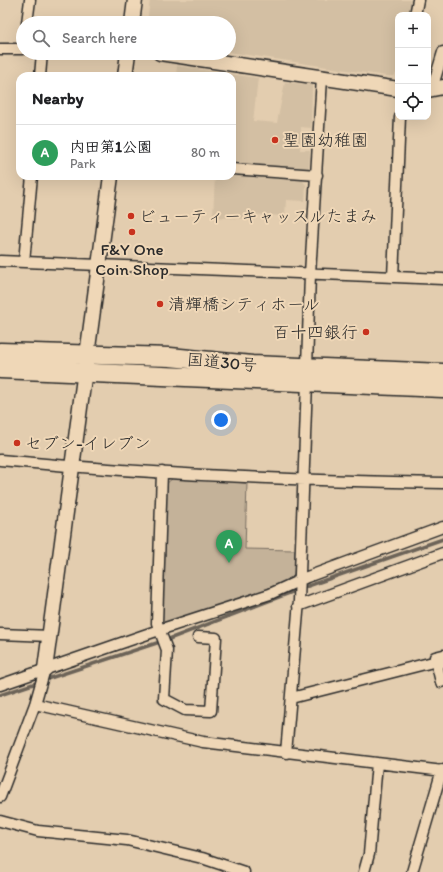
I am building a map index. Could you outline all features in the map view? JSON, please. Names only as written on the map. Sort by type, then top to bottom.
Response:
[{"type":"highway","name":"国道30号","points":[[0,352],[170,357],[252,365],[307,374],[443,388]]},
{"type":"highway","name":"国道30号","points":[[0,369],[86,373],[443,373]]},
{"type":"street","points":[[28,16],[30,0]]},
{"type":"street","points":[[133,16],[135,0]]},
{"type":"street","points":[[416,12],[418,0]]},
{"type":"street","points":[[0,48],[16,49]]},
{"type":"street","points":[[434,89],[443,52]]},
{"type":"street","points":[[40,72],[41,60]]},
{"type":"street","points":[[126,72],[127,60]]},
{"type":"street","points":[[205,60],[395,89]]},
{"type":"street","points":[[286,753],[298,604],[304,480],[310,274],[322,78]]},
{"type":"street","points":[[393,277],[400,120]]},
{"type":"street","points":[[236,169],[317,175]]},
{"type":"street","points":[[24,262],[32,180]]},
{"type":"street","points":[[0,797],[35,704],[44,671],[86,373],[110,180]]},
{"type":"street","points":[[0,261],[443,279]]},
{"type":"street","points":[[0,460],[72,467],[304,480],[443,483]]},
{"type":"street","points":[[162,472],[156,623],[167,650],[164,699],[185,710],[211,712],[216,638],[198,637]]},
{"type":"street","points":[[0,685],[299,584],[443,527]]},
{"type":"street","points":[[298,604],[443,553]]},
{"type":"street","points":[[0,634],[50,636]]},
{"type":"street","points":[[291,698],[441,660]]},
{"type":"street","points":[[441,660],[443,676]]},
{"type":"street","points":[[441,660],[441,682],[443,681]]},
{"type":"street","points":[[35,704],[203,742],[286,753],[442,770],[412,872]]},
{"type":"street","points":[[364,872],[369,854],[377,763]]},
{"type":"street","points":[[0,821],[38,831],[127,840],[202,858],[244,872]]},
{"type":"shaded area","points":[[150,0],[412,0],[410,12],[395,12],[394,76],[236,53],[236,16],[148,16]]},
{"type":"shaded area","points":[[177,66],[218,72],[176,72]]},
{"type":"shaded area","points":[[236,75],[258,78],[253,121],[277,123],[285,82],[312,85],[311,128],[301,127],[300,150],[310,150],[309,168],[306,172],[236,165]]},
{"type":"shaded area","points":[[236,175],[302,180],[306,185],[305,201],[286,200],[285,216],[248,214],[248,219],[213,217],[215,180],[236,180]]},
{"type":"shaded area","points":[[173,478],[247,483],[245,549],[295,550],[294,575],[287,583],[165,625],[161,621],[166,484]]},
{"type":"waterway","points":[[44,680],[169,639],[308,586],[443,539]]},
{"type":"waterway","points":[[0,695],[39,682]]},
{"type":"place","name":"聖園幼稚園","points":[[275,140]]},
{"type":"place","name":"ビューティーキャッスルたまみ","points":[[131,216]]},
{"type":"place","name":"F&Y One Coin Shop","points":[[132,232]]},
{"type":"place","name":"清輝橋シティホール","points":[[160,304]]},
{"type":"place","name":"百十四銀行","points":[[366,332]]},
{"type":"place","name":"セブン-イレブン","points":[[17,443]]},
{"type":"place","name":"内田第1公園","points":[[229,563]]}]
